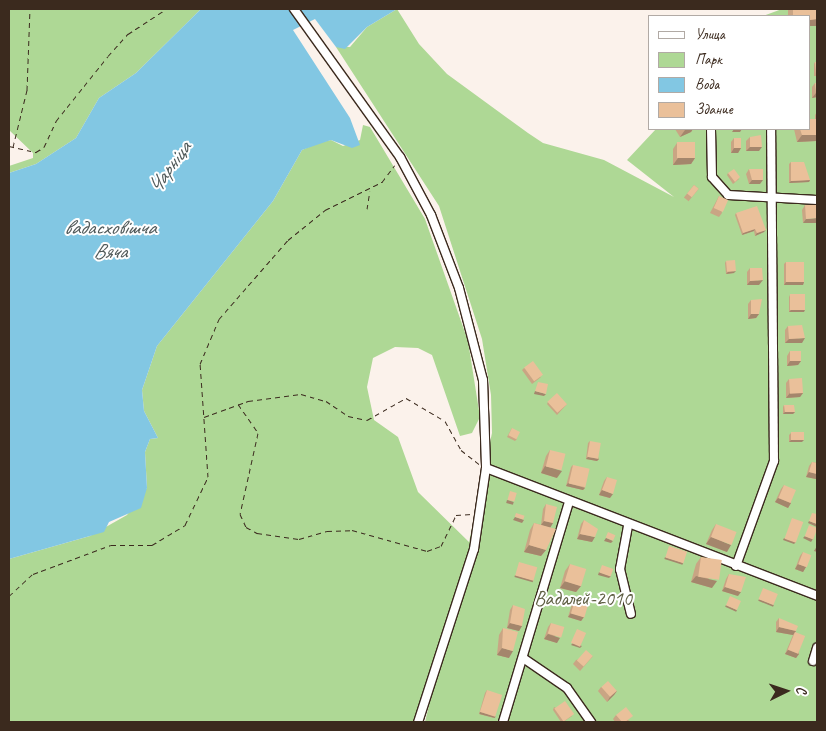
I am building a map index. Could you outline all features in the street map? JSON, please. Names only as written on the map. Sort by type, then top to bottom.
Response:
[{"type":"street","points":[[294,9],[311,30],[400,158],[431,216],[474,341],[486,413],[486,468],[480,514],[474,549],[418,722]]},
{"type":"street","points":[[711,130],[712,177],[728,195],[772,199],[817,200]]},
{"type":"street","points":[[736,566],[774,461],[771,130]]},
{"type":"street","points":[[486,468],[628,526],[817,596]]},
{"type":"street","points":[[503,722],[569,502]]},
{"type":"street","points":[[628,526],[620,569],[631,614]]},
{"type":"street","points":[[813,661],[817,648]]},
{"type":"street","points":[[523,658],[567,688],[591,722]]},
{"type":"path","points":[[13,148],[27,90],[30,9]]},
{"type":"path","points":[[9,146],[36,152],[44,147],[56,121],[115,49],[166,9]]},
{"type":"path","points":[[9,596],[33,574],[70,564],[111,545],[152,546],[185,525],[208,477],[204,417],[199,387],[202,350],[219,319],[288,240],[325,210],[370,190],[389,176],[400,158]]},
{"type":"path","points":[[367,209],[370,190]]},
{"type":"path","points":[[204,417],[238,404],[301,394],[326,401],[348,416],[366,420],[406,398],[433,411],[445,421],[461,450],[486,468]]},
{"type":"path","points":[[238,404],[258,433],[240,514],[246,527],[257,533],[299,540],[327,531],[352,530],[427,551],[441,546],[456,515],[480,514]]},
{"type":"green space","points":[[9,9],[201,9],[136,73],[99,98],[76,138],[36,164],[9,173],[9,166],[33,158],[33,153],[9,130]]},
{"type":"green space","name":"Вадалей-2010","points":[[397,9],[419,44],[447,74],[528,133],[543,143],[604,160],[674,197],[627,160],[655,130],[811,130],[811,15],[766,15],[782,9],[817,9],[817,722],[425,722],[456,592],[413,722],[9,722],[9,559],[90,536],[127,515],[147,488],[145,452],[150,439],[158,438],[144,411],[142,390],[157,346],[273,201],[302,150],[331,140],[343,146],[360,140],[363,125],[370,127],[425,219],[468,341],[480,417],[472,433],[460,436],[432,355],[418,348],[395,347],[373,358],[367,387],[374,420],[398,437],[418,492],[469,542],[492,433],[491,395],[482,339],[439,206],[336,47],[350,47],[367,27]]},
{"type":"water","name":"вадасховішча Вяча","points":[[201,9],[397,9],[367,27],[345,49],[336,47],[315,19],[293,30],[350,118],[360,145],[352,148],[331,140],[302,150],[273,201],[157,346],[142,390],[144,411],[158,438],[150,439],[145,452],[147,488],[141,508],[109,522],[104,532],[9,559],[9,173],[36,164],[76,138],[99,98],[136,73]]},
{"type":"building","points":[[793,9],[817,9],[817,19],[811,20],[811,15],[793,15]]},
{"type":"building","points":[[815,62],[817,62],[817,74],[816,74]]},
{"type":"building","points":[[811,119],[817,119],[817,135],[802,135],[800,130],[811,130]]},
{"type":"building","points":[[761,135],[762,147],[750,147],[750,137]]},
{"type":"building","points":[[734,138],[741,138],[741,148],[734,148]]},
{"type":"building","points":[[677,142],[695,142],[695,158],[677,158]]},
{"type":"building","points":[[791,162],[804,162],[810,180],[791,181]]},
{"type":"building","points":[[734,169],[740,177],[735,182],[728,173]]},
{"type":"building","points":[[749,169],[763,169],[763,180],[752,180]]},
{"type":"building","points":[[694,185],[699,189],[692,197],[687,194]]},
{"type":"building","points":[[719,196],[728,200],[723,212],[714,208]]},
{"type":"building","points":[[805,205],[817,205],[817,218],[806,219]]},
{"type":"building","points":[[757,206],[766,230],[757,233],[755,229],[743,233],[736,213]]},
{"type":"building","points":[[735,260],[736,271],[727,272],[726,261]]},
{"type":"building","points":[[786,262],[804,262],[804,282],[786,282]]},
{"type":"building","points":[[750,268],[762,268],[763,280],[750,281]]},
{"type":"building","points":[[790,294],[805,294],[805,310],[790,310]]},
{"type":"building","points":[[762,299],[759,314],[751,314],[751,300]]},
{"type":"building","points":[[802,325],[805,338],[789,339],[788,326]]},
{"type":"building","points":[[790,351],[801,351],[801,361],[790,361]]},
{"type":"building","points":[[533,361],[543,375],[534,381],[524,367]]},
{"type":"building","points":[[802,378],[803,393],[790,394],[789,379]]},
{"type":"building","points":[[538,382],[548,384],[546,394],[535,391]]},
{"type":"building","points":[[557,393],[567,404],[557,413],[547,402]]},
{"type":"building","points":[[784,405],[794,405],[795,412],[785,412]]},
{"type":"building","points":[[512,428],[520,432],[516,439],[508,435]]},
{"type":"building","points":[[791,432],[804,432],[804,440],[791,440]]},
{"type":"building","points":[[590,441],[601,443],[598,459],[587,457]]},
{"type":"building","points":[[550,450],[566,454],[561,470],[546,466]]},
{"type":"building","points":[[812,462],[817,463],[817,474],[809,472]]},
{"type":"building","points":[[573,465],[590,469],[585,487],[569,484]]},
{"type":"building","points":[[607,477],[617,480],[613,494],[602,490]]},
{"type":"building","points":[[784,485],[796,490],[790,503],[779,498]]},
{"type":"building","points":[[510,491],[517,493],[514,502],[508,500]]},
{"type":"building","points":[[546,504],[557,507],[553,523],[544,521]]},
{"type":"building","points":[[516,513],[525,516],[523,520],[515,517]]},
{"type":"building","points":[[812,513],[817,514],[817,524],[809,521]]},
{"type":"building","points":[[792,518],[803,522],[796,543],[784,539]]},
{"type":"building","points":[[584,520],[598,529],[595,537],[580,534]]},
{"type":"building","points":[[534,523],[556,529],[546,550],[529,545]]},
{"type":"building","points":[[716,524],[737,532],[732,545],[711,537]]},
{"type":"building","points":[[809,525],[817,528],[813,539],[805,536]]},
{"type":"building","points":[[608,532],[615,535],[613,541],[606,538]]},
{"type":"building","points":[[669,546],[687,552],[683,563],[665,557]]},
{"type":"building","points":[[803,552],[811,555],[807,567],[798,564]]},
{"type":"building","points":[[701,557],[722,560],[719,580],[698,577]]},
{"type":"building","points":[[519,562],[537,567],[533,581],[515,575]]},
{"type":"building","points":[[570,564],[586,569],[581,586],[565,581]]},
{"type":"building","points":[[602,565],[613,569],[611,577],[599,573]]},
{"type":"building","points":[[729,574],[746,577],[741,592],[725,587]]},
{"type":"building","points":[[763,588],[778,594],[773,605],[759,599]]},
{"type":"building","points":[[730,596],[741,601],[737,610],[726,605]]},
{"type":"building","points":[[575,600],[588,604],[584,617],[571,613]]},
{"type":"building","points":[[513,605],[525,609],[522,626],[510,623]]},
{"type":"building","points":[[779,618],[798,626],[796,631],[779,627]]},
{"type":"building","points":[[551,623],[564,627],[561,638],[548,634]]},
{"type":"building","points":[[503,628],[518,632],[513,651],[502,648]]},
{"type":"building","points":[[577,629],[586,633],[580,647],[571,643]]},
{"type":"building","points":[[795,632],[805,636],[798,654],[788,650]]},
{"type":"building","points":[[586,650],[593,656],[584,666],[577,661]]},
{"type":"building","points":[[608,681],[617,691],[610,697],[601,687]]},
{"type":"building","points":[[487,690],[502,695],[495,717],[480,712]]},
{"type":"building","points":[[565,701],[574,714],[564,722],[554,708]]},
{"type":"building","points":[[626,707],[633,716],[622,722],[616,715]]},
{"type":"water label","name":"Чарніца","points":[[169,167]]}]
